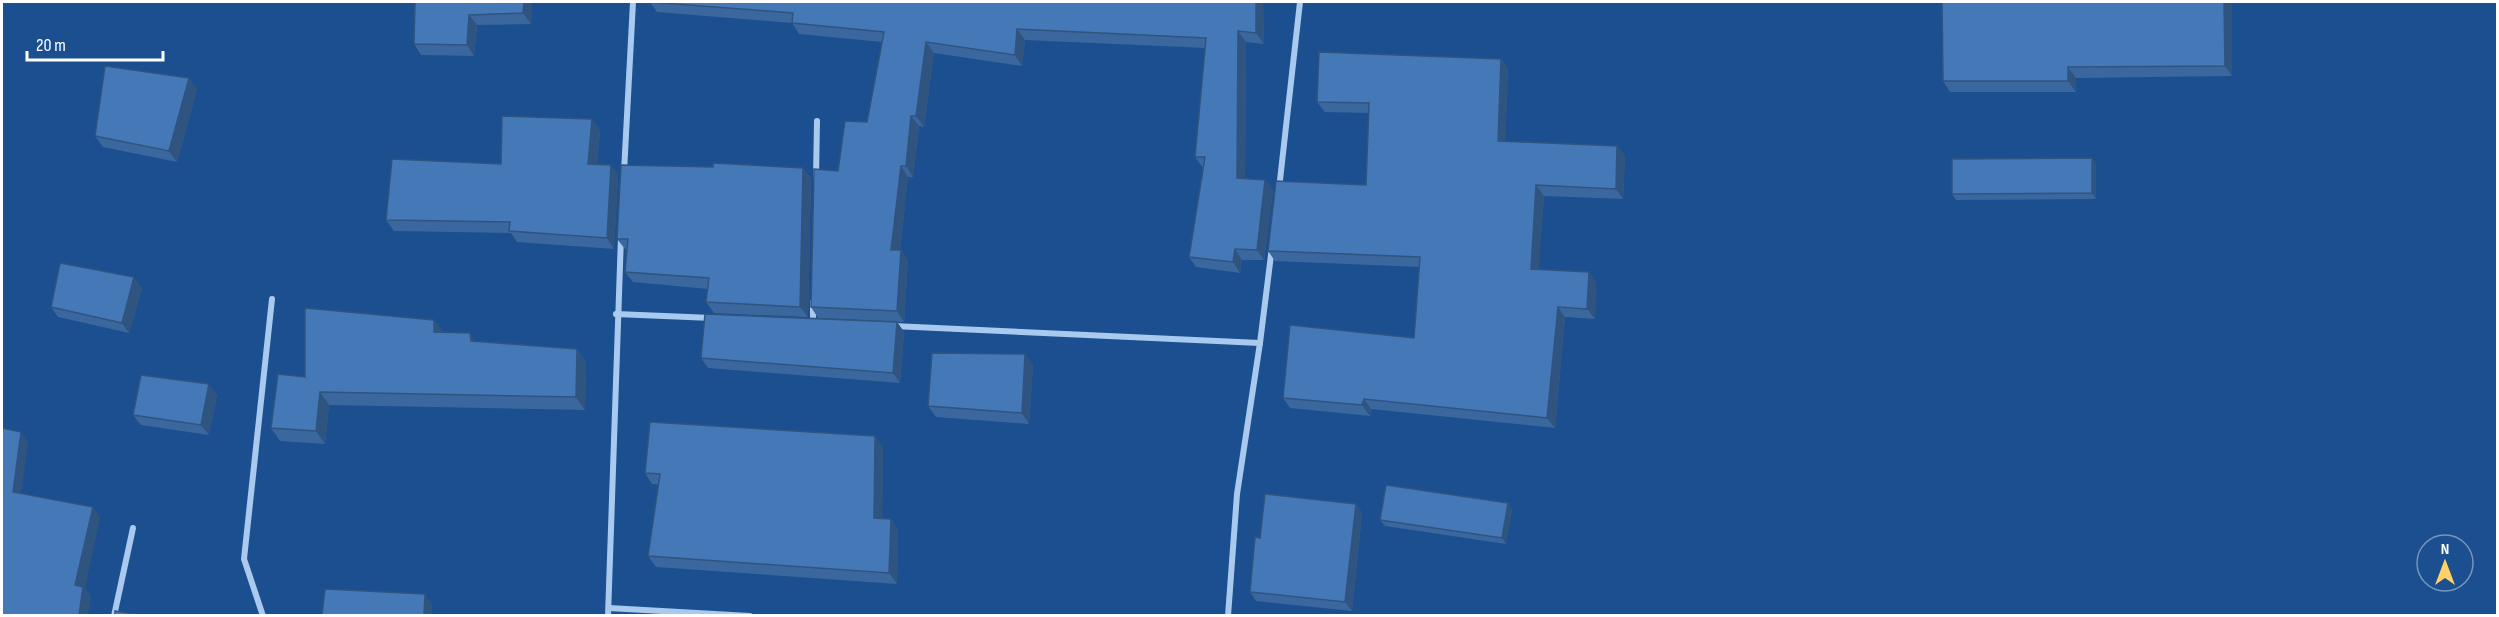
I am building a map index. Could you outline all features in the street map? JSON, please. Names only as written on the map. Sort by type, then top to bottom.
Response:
[{"type":"street","points":[[624,175],[633,2]]},
{"type":"street","points":[[1278,192],[1300,2]]},
{"type":"street","points":[[816,180],[817,121]]},
{"type":"street","points":[[621,233],[616,314],[608,612],[750,615]]},
{"type":"street","points":[[1228,615],[1237,494],[1273,238]]},
{"type":"street","points":[[263,615],[244,559],[272,299]]},
{"type":"street","points":[[813,299],[813,323]]},
{"type":"street","points":[[616,314],[720,319]]},
{"type":"street","points":[[801,322],[824,323]]},
{"type":"street","points":[[883,326],[1260,343]]},
{"type":"street","points":[[114,615],[133,528]]},
{"type":"building","points":[[415,2],[524,2],[523,13],[469,15],[467,45],[414,44]]},
{"type":"building","points":[[650,2],[1256,2],[1256,33],[1238,31],[1237,178],[1265,180],[1257,250],[1235,249],[1233,262],[1189,257],[1205,157],[1195,157],[1206,38],[1017,29],[1015,55],[926,42],[916,116],[911,116],[906,166],[901,166],[891,250],[901,250],[897,311],[811,307],[814,169],[838,171],[845,121],[867,122],[884,32],[792,23],[793,13]]},
{"type":"building","points":[[1942,2],[2224,2],[2225,66],[2068,67],[2068,81],[1943,81]]},
{"type":"building","points":[[1319,52],[1501,59],[1498,141],[1617,146],[1616,189],[1536,185],[1531,269],[1589,272],[1587,309],[1558,307],[1547,418],[1364,399],[1362,405],[1283,398],[1290,325],[1414,338],[1420,257],[1268,251],[1276,181],[1366,185],[1369,103],[1317,102]]},
{"type":"building","points":[[105,66],[189,78],[169,151],[95,136]]},
{"type":"building","points":[[502,116],[592,119],[588,164],[611,165],[607,238],[509,231],[510,222],[386,220],[392,159],[501,164]]},
{"type":"building","points":[[2092,158],[2092,193],[1952,194],[1952,159]]},
{"type":"building","points":[[713,163],[803,168],[800,307],[706,302],[709,278],[625,272],[628,239],[617,239],[621,165],[713,167]]},
{"type":"building","points":[[60,263],[134,277],[122,323],[51,307]]},
{"type":"building","points":[[305,308],[434,320],[434,332],[470,333],[471,341],[577,349],[576,397],[320,392],[316,431],[271,428],[278,374],[305,377]]},
{"type":"building","points":[[705,314],[897,322],[893,373],[701,358]]},
{"type":"building","points":[[932,353],[1025,354],[1022,413],[928,406]]},
{"type":"building","points":[[141,375],[209,384],[201,425],[133,415]]},
{"type":"building","points":[[650,422],[875,436],[874,518],[891,519],[889,573],[648,556],[660,474],[645,473]]},
{"type":"building","points":[[2,428],[21,432],[13,492],[93,507],[75,585],[83,587],[79,615],[2,615]]},
{"type":"building","points":[[1386,485],[1508,503],[1502,538],[1380,520]]},
{"type":"building","points":[[1265,494],[1356,504],[1345,602],[1250,592],[1255,537],[1260,538]]},
{"type":"building","points":[[325,589],[425,594],[424,615],[322,615]]},
{"type":"building","points":[[115,611],[140,615],[115,615]]}]
